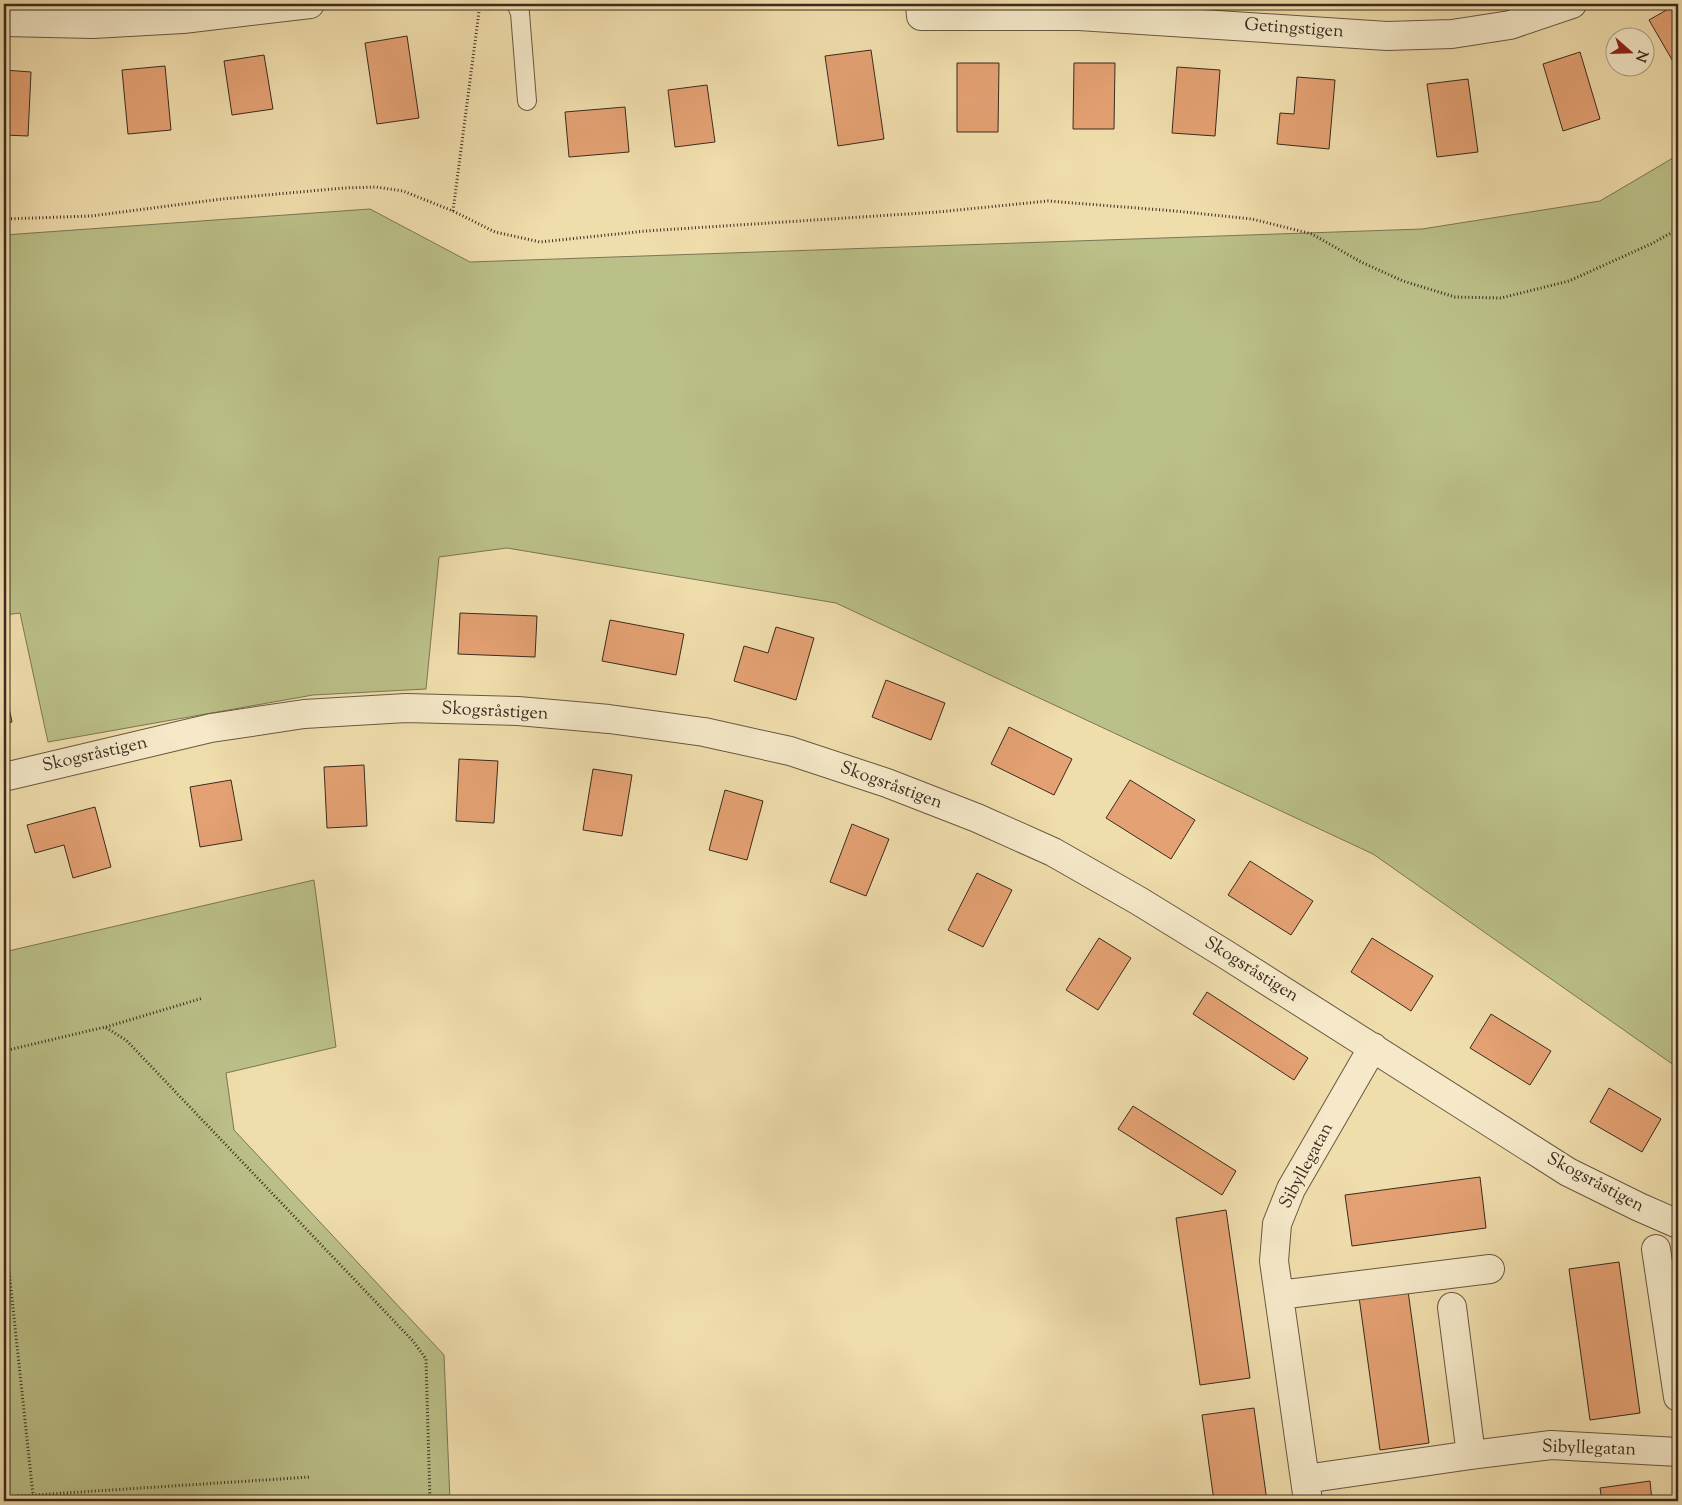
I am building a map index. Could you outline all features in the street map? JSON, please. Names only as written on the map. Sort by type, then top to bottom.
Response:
[{"type":"street","points":[[4,22],[93,24],[182,19],[310,4]]},
{"type":"street","name":"Getingstigen","points":[[921,10],[1080,16],[1387,36],[1452,34],[1510,25],[1572,4]]},
{"type":"street","name":"Skogsråstigen","points":[[4,777],[211,728],[313,713],[406,708],[518,711],[609,719],[704,732],[790,751],[886,783],[977,818],[1053,852],[1139,900],[1568,1172],[1678,1224]]},
{"type":"street","name":"Sibyllegatan","points":[[1373,1047],[1291,1189],[1278,1224],[1274,1262],[1307,1490],[1471,1455],[1551,1445],[1678,1452]]},
{"type":"street","points":[[1656,1249],[1678,1397]]},
{"type":"street","points":[[1279,1295],[1490,1269]]},
{"type":"street","points":[[1452,1307],[1471,1455]]},
{"type":"lane","points":[[516,4],[520,13],[527,101]]},
{"type":"path","points":[[453,211],[480,4]]},
{"type":"path","points":[[4,219],[91,216],[222,199],[368,187],[403,191],[453,211],[495,232],[540,242],[646,231],[938,212],[1048,201],[1175,210],[1252,219],[1312,234],[1403,282],[1455,297],[1501,298],[1569,281],[1653,243],[1678,229]]},
{"type":"path","points":[[4,1051],[105,1027],[203,998]]},
{"type":"path","points":[[105,1027],[126,1040],[413,1341],[426,1359],[430,1501]]},
{"type":"path","points":[[4,1224],[32,1495]]},
{"type":"path","points":[[4,1497],[310,1477]]},
{"type":"green space","points":[[1678,155],[1678,1068],[1373,854],[836,603],[507,548],[439,557],[426,689],[313,695],[48,742],[20,613],[4,615],[4,235],[370,209],[470,262],[1422,229],[1600,201]]},
{"type":"green space","points":[[314,880],[336,1047],[226,1073],[234,1130],[444,1355],[450,1501],[4,1501],[4,952]]},
{"type":"building","points":[[1678,4],[1678,70],[1654,28],[1649,20]]},
{"type":"building","points":[[407,36],[419,118],[377,124],[365,43]]},
{"type":"building","points":[[871,50],[884,139],[838,146],[825,56]]},
{"type":"building","points":[[1580,52],[1600,119],[1563,131],[1543,64]]},
{"type":"building","points":[[264,55],[273,109],[232,115],[224,61]]},
{"type":"building","points":[[957,63],[999,63],[998,132],[957,132]]},
{"type":"building","points":[[1074,63],[1115,63],[1114,129],[1073,129]]},
{"type":"building","points":[[165,66],[171,130],[128,134],[122,70]]},
{"type":"building","points":[[1177,67],[1220,70],[1215,136],[1172,133]]},
{"type":"building","points":[[4,70],[31,72],[28,136],[4,135]]},
{"type":"building","points":[[1297,77],[1335,80],[1329,149],[1277,144],[1280,113],[1294,114]]},
{"type":"building","points":[[1468,79],[1478,152],[1437,157],[1427,84]]},
{"type":"building","points":[[707,85],[715,142],[675,147],[668,90]]},
{"type":"building","points":[[625,107],[629,152],[569,157],[565,112]]},
{"type":"building","points":[[460,613],[537,616],[535,657],[458,654]]},
{"type":"building","points":[[610,620],[684,634],[676,675],[602,661]]},
{"type":"building","points":[[776,627],[814,638],[796,700],[734,681],[744,646],[768,653]]},
{"type":"building","points":[[886,680],[945,703],[931,740],[872,717]]},
{"type":"building","points":[[4,684],[12,722],[4,724]]},
{"type":"building","points":[[1009,727],[1072,759],[1054,795],[991,764]]},
{"type":"building","points":[[459,759],[498,761],[494,823],[456,821]]},
{"type":"building","points":[[364,765],[367,826],[327,828],[324,767]]},
{"type":"building","points":[[593,769],[632,775],[622,836],[583,830]]},
{"type":"building","points":[[231,780],[242,840],[200,847],[190,787]]},
{"type":"building","points":[[1130,780],[1195,820],[1171,859],[1106,818]]},
{"type":"building","points":[[725,790],[763,801],[747,860],[709,850]]},
{"type":"building","points":[[95,807],[111,867],[73,878],[64,845],[35,853],[27,825]]},
{"type":"building","points":[[852,824],[889,839],[866,896],[830,882]]},
{"type":"building","points":[[1250,861],[1313,901],[1291,935],[1228,895]]},
{"type":"building","points":[[977,873],[1012,890],[983,947],[948,930]]},
{"type":"building","points":[[1099,938],[1131,958],[1098,1010],[1066,990]]},
{"type":"building","points":[[1372,938],[1433,976],[1411,1011],[1351,972]]},
{"type":"building","points":[[1207,992],[1308,1058],[1294,1080],[1193,1014]]},
{"type":"building","points":[[1491,1014],[1551,1051],[1530,1085],[1470,1048]]},
{"type":"building","points":[[1609,1088],[1661,1119],[1642,1152],[1590,1122]]},
{"type":"building","points":[[1133,1106],[1236,1171],[1222,1195],[1118,1129]]},
{"type":"building","points":[[1480,1177],[1486,1228],[1352,1246],[1345,1195]]},
{"type":"building","points":[[1226,1210],[1250,1378],[1200,1385],[1176,1218]]},
{"type":"building","points":[[1619,1262],[1640,1413],[1590,1420],[1569,1269]]},
{"type":"building","points":[[1408,1291],[1429,1443],[1380,1450],[1359,1297]]},
{"type":"building","points":[[1254,1408],[1267,1501],[1214,1501],[1202,1415]]},
{"type":"building","points":[[1650,1481],[1652,1501],[1602,1501],[1600,1488]]},
{"type":"building","points":[[1532,1497],[1533,1501],[1500,1501]]}]
